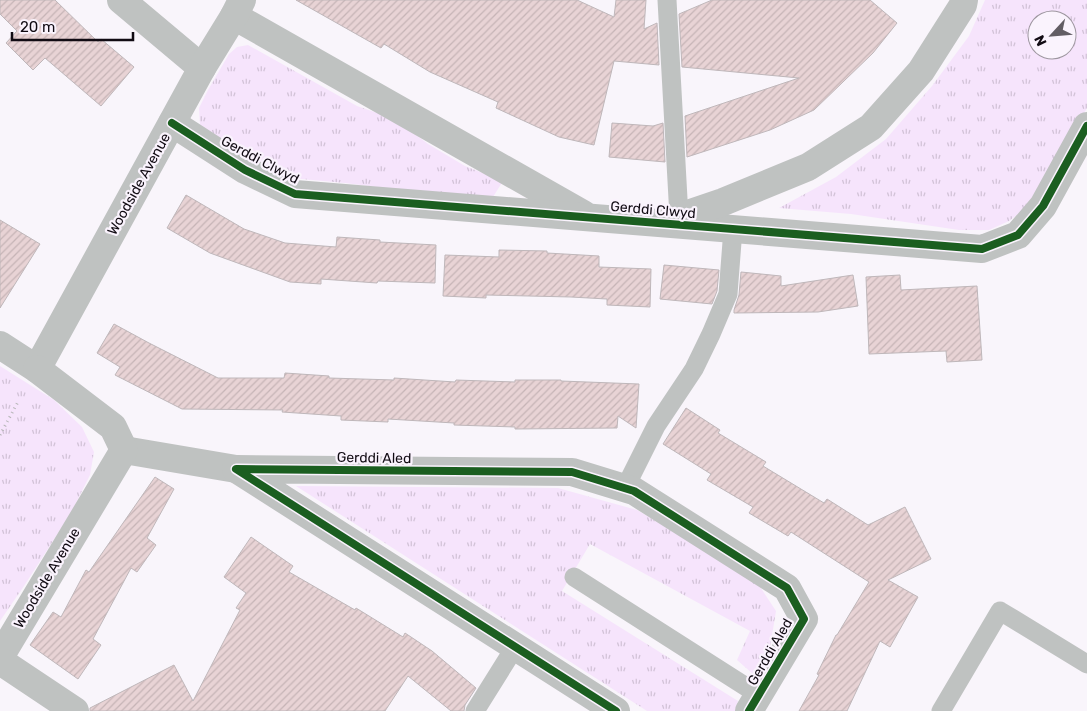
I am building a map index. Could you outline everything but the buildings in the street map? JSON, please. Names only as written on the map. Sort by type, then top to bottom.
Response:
[{"type":"street","points":[[121,0],[202,68]]},
{"type":"street","points":[[670,220],[723,202],[808,167],[870,127],[921,71],[963,5],[964,0]]},
{"type":"street","name":"Woodside Avenue","points":[[37,369],[202,68],[238,8]]},
{"type":"street","name":"Gerddi Clwyd","points":[[238,8],[589,218]]},
{"type":"street","name":"Gerddi Clwyd","points":[[172,123],[245,170],[295,194],[589,218],[670,220],[733,229],[982,249],[1018,235],[1042,206],[1087,126]]},
{"type":"street","points":[[0,345],[37,369],[113,427],[124,450]]},
{"type":"street","name":"Woodside Avenue","points":[[0,656],[124,450]]},
{"type":"street","name":"Gerddi Aled","points":[[124,450],[236,469],[572,472],[634,491],[787,588],[804,619],[754,703]]},
{"type":"street","name":"Gerddi Aled","points":[[236,469],[616,711]]},
{"type":"street","points":[[0,662],[75,711]]},
{"type":"lane","points":[[667,0],[670,220]]},
{"type":"lane","points":[[625,488],[656,426],[694,368],[725,302],[728,294],[733,229]]},
{"type":"lane","name":"Gerddi Aled","points":[[574,578],[754,703]]},
{"type":"lane","points":[[941,711],[1000,611],[1087,664]]},
{"type":"lane","points":[[475,711],[515,647]]},
{"type":"green space","points":[[985,0],[1087,0],[1087,108],[1028,207],[1009,221],[989,230],[959,230],[851,214],[779,208],[836,177],[886,139],[932,86],[969,36]]},
{"type":"green space","points":[[248,45],[357,106],[395,119],[428,144],[465,166],[503,181],[493,197],[433,194],[291,178],[243,155],[200,125],[199,108],[229,54],[237,47]]},
{"type":"green space","points":[[0,366],[54,400],[82,427],[94,452],[90,475],[71,513],[0,621]]},
{"type":"green space","points":[[296,486],[558,488],[637,510],[755,579],[776,611],[769,654],[753,674],[737,660],[750,631],[590,544],[562,591],[738,701],[735,711],[647,711]]},
{"type":"cycle path","points":[[172,123],[245,170],[295,194],[982,249],[1018,235],[1043,206],[1087,126]]},
{"type":"cycle path","points":[[616,711],[236,469],[572,472],[634,491],[787,588],[804,619],[749,711]]}]
